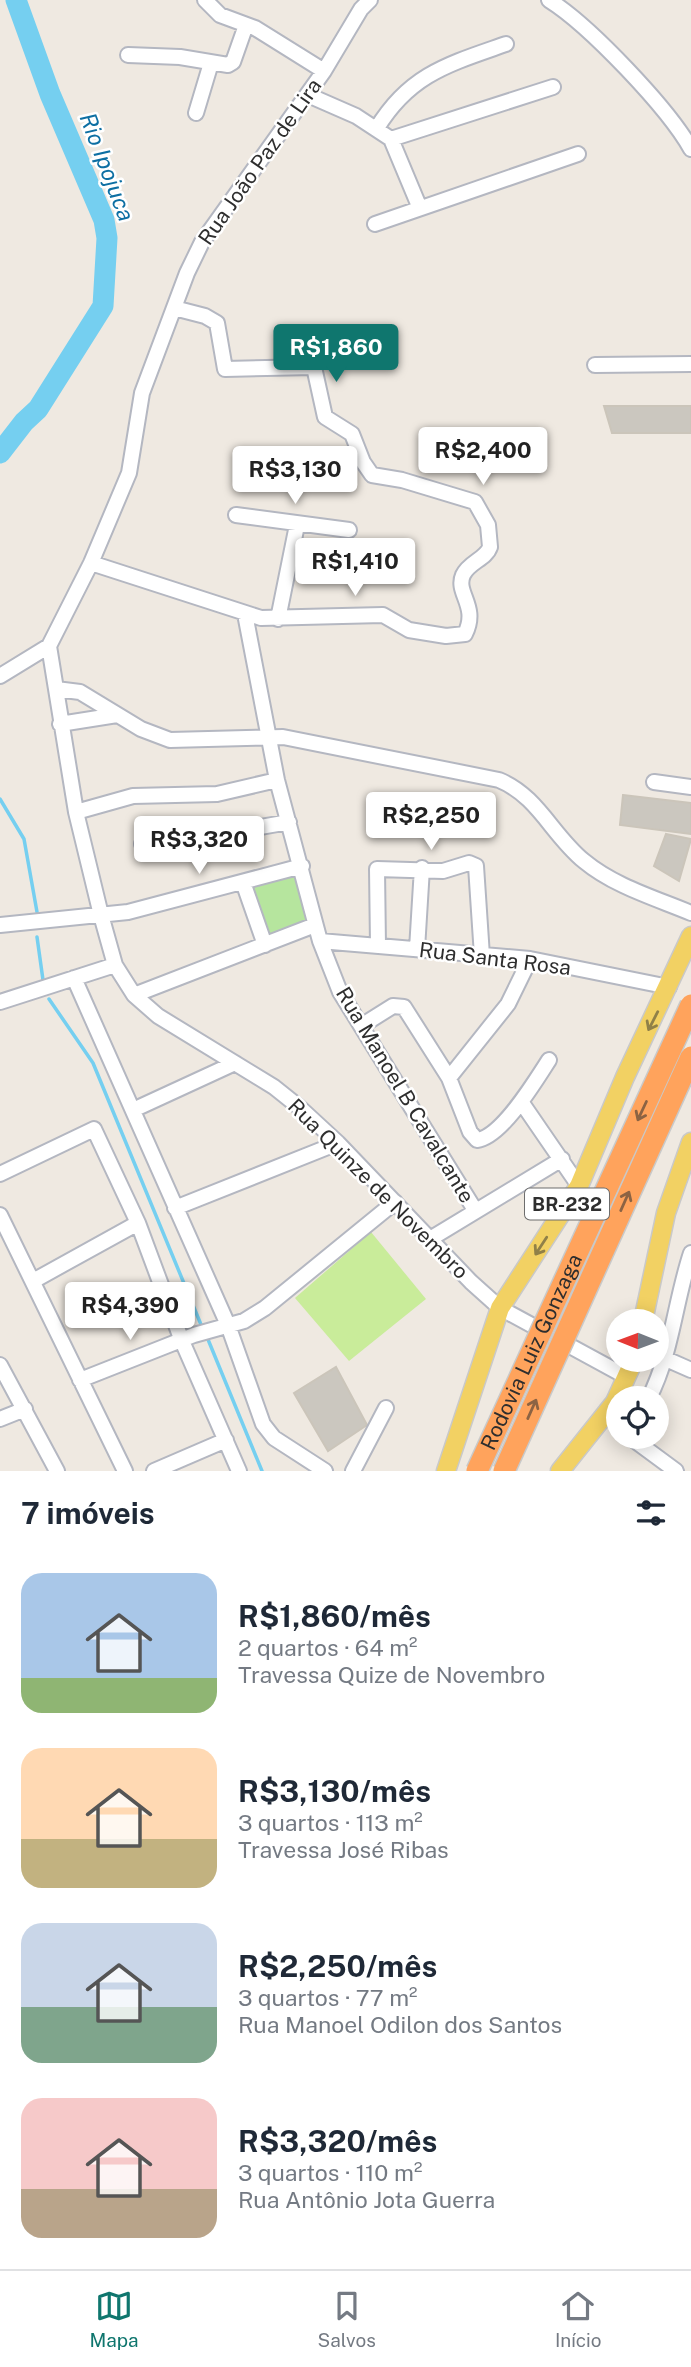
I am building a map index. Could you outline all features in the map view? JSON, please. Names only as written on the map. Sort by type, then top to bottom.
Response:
[{"type":"highway","name":"Rodovia Luiz Gonzaga","points":[[477,1471],[691,1005]]},
{"type":"highway","name":"Rodovia Luiz Gonzaga","points":[[504,1471],[691,1056]]},
{"type":"main road","name":"BR-232","points":[[446,1471],[500,1308],[579,1186],[625,1077],[691,936]]},
{"type":"main road","points":[[646,1309],[666,1213],[691,1142]]},
{"type":"main road","points":[[560,1471],[615,1402],[629,1372]]},
{"type":"street","points":[[205,0],[220,15],[246,25],[324,71]]},
{"type":"street","points":[[549,0],[598,42],[661,108],[691,149]]},
{"type":"street","name":"Rua João Paz de Lira","points":[[49,646],[91,563],[131,466],[142,393],[202,242],[324,71],[361,3]]},
{"type":"street","points":[[128,55],[180,57],[220,66],[233,62],[246,25]]},
{"type":"street","points":[[377,128],[397,99],[425,76],[442,66],[506,44]]},
{"type":"street","points":[[196,113],[211,63]]},
{"type":"street","points":[[391,139],[553,87]]},
{"type":"street","points":[[308,94],[377,128],[391,139],[419,206]]},
{"type":"street","points":[[374,224],[419,206],[578,154]]},
{"type":"street","points":[[91,563],[245,614],[278,619],[383,615],[409,630],[446,636],[465,634],[471,617],[463,589],[463,575],[490,547],[488,525],[481,508],[467,498],[402,480],[372,475],[363,462],[352,434],[325,417],[314,367],[229,369],[223,366],[221,333],[217,323],[205,316],[174,308]]},
{"type":"street","points":[[595,365],[691,364]]},
{"type":"street","points":[[236,515],[349,530]]},
{"type":"street","points":[[278,619],[297,524]]},
{"type":"street","name":"Rua Manoel B Cavalcante","points":[[245,614],[277,780],[320,941],[340,992],[475,1210]]},
{"type":"street","points":[[0,676],[49,646]]},
{"type":"street","name":"Rua Quinze de Novembro","points":[[49,646],[76,812],[101,915],[115,965],[134,995],[158,1016],[274,1087],[338,1143],[500,1308],[606,1357]]},
{"type":"street","points":[[56,690],[80,692],[141,729],[170,740],[268,737],[299,739],[487,776],[506,783],[528,797],[566,845],[595,870],[691,913]]},
{"type":"street","points":[[60,724],[117,715]]},
{"type":"street","points":[[76,812],[133,796],[217,794],[277,780]]},
{"type":"street","points":[[654,782],[691,787]]},
{"type":"street","points":[[142,844],[150,846],[289,822]]},
{"type":"street","points":[[378,946],[377,869],[422,868],[443,871],[468,863],[476,866],[482,956]]},
{"type":"street","points":[[0,925],[128,912],[302,866]]},
{"type":"street","points":[[417,949],[422,868]]},
{"type":"street","points":[[243,882],[265,945]]},
{"type":"street","points":[[134,995],[314,925]]},
{"type":"street","name":"Rua Santa Rosa","points":[[320,941],[530,959],[669,986]]},
{"type":"street","points":[[449,1078],[508,1004],[530,959]]},
{"type":"street","points":[[0,1002],[115,965]]},
{"type":"street","points":[[74,978],[175,1208],[264,1424],[274,1438],[325,1471]]},
{"type":"street","points":[[361,1026],[401,1004],[449,1078],[470,1132],[477,1140],[487,1137],[522,1103],[550,1060]]},
{"type":"street","points":[[133,1110],[235,1063]]},
{"type":"street","points":[[522,1103],[579,1186]]},
{"type":"street","points":[[0,1174],[94,1129],[188,1338],[239,1471]]},
{"type":"street","points":[[175,1208],[338,1143]]},
{"type":"street","points":[[430,1239],[562,1159]]},
{"type":"street","points":[[80,1380],[188,1338],[244,1321],[265,1308],[395,1202]]},
{"type":"street","points":[[0,1215],[125,1471]]},
{"type":"street","points":[[33,1281],[138,1223]]},
{"type":"street","points":[[669,1342],[677,1295],[691,1253]]},
{"type":"street","points":[[669,1360],[691,1370]]},
{"type":"street","points":[[0,1365],[57,1471]]},
{"type":"street","points":[[353,1471],[386,1408]]},
{"type":"street","points":[[0,1419],[25,1409]]},
{"type":"street","points":[[154,1471],[226,1440]]},
{"type":"street","points":[[647,1449],[676,1471]]},
{"type":"green space","points":[[299,870],[312,923],[269,940],[247,883]]},
{"type":"green space","points":[[371,1232],[426,1299],[349,1361],[295,1298]]},
{"type":"building","points":[[604,406],[691,406],[691,433],[612,433]]},
{"type":"building","points":[[623,795],[691,803],[691,834],[620,825]]},
{"type":"building","points":[[666,834],[691,839],[679,881],[654,866]]},
{"type":"building","points":[[336,1367],[367,1425],[328,1451],[294,1393]]},
{"type":"waterway","name":"Rio Ipojuca","points":[[0,453],[38,409],[103,306],[107,238],[104,220],[50,94],[16,0]]},
{"type":"waterway","points":[[0,799],[24,839],[37,912]]},
{"type":"waterway","points":[[37,937],[43,980]]},
{"type":"waterway","points":[[49,999],[93,1063],[202,1327]]},
{"type":"waterway","points":[[207,1337],[262,1471]]}]
